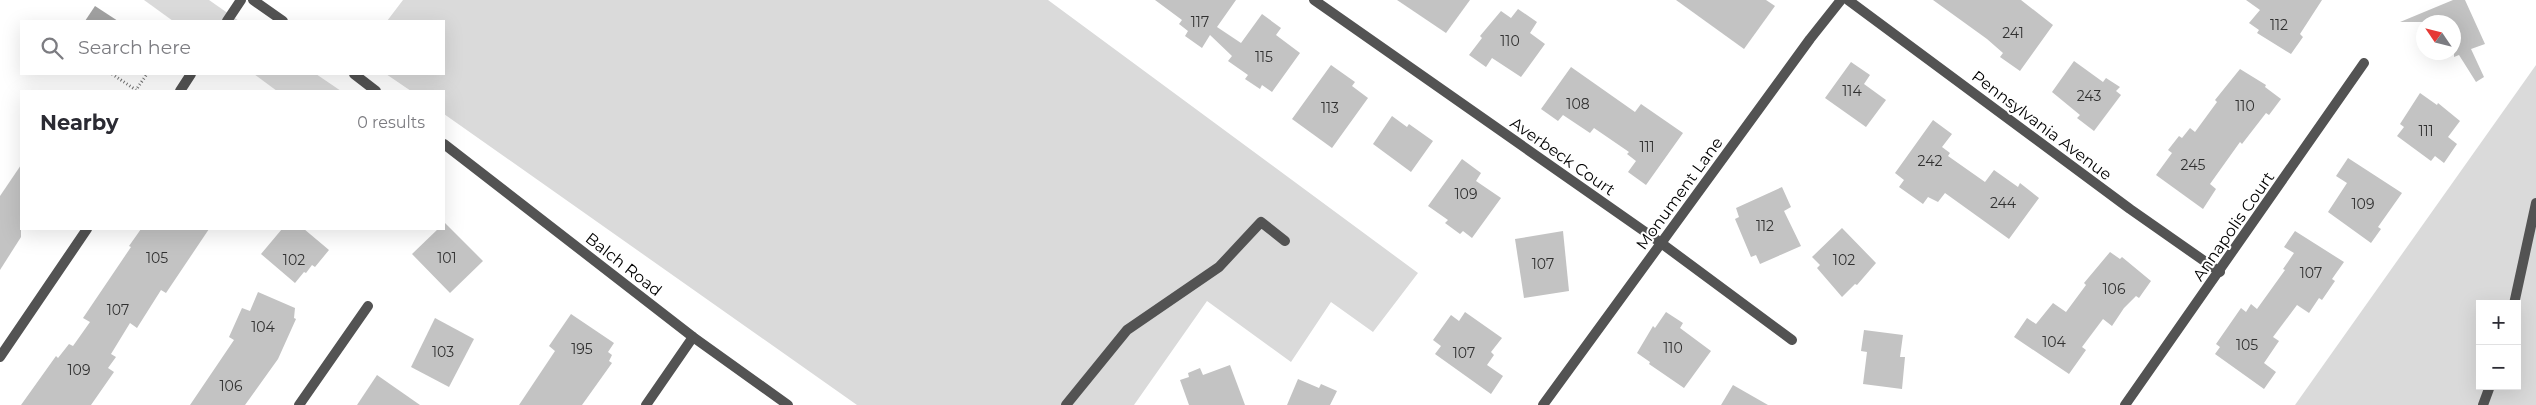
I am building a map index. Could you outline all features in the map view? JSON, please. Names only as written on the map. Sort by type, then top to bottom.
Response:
[{"type":"street","points":[[228,20],[242,0]]},
{"type":"street","points":[[253,0],[282,20]]},
{"type":"street","name":"Averbeck Court","points":[[1314,0],[1661,243],[1792,340]]},
{"type":"street","name":"Monument Lane","points":[[1544,405],[1841,0]]},
{"type":"street","name":"Pennsylvania Avenue","points":[[1848,0],[2130,209],[2220,272]]},
{"type":"street","name":"Annapolis Court","points":[[2125,405],[2220,272],[2364,63]]},
{"type":"street","points":[[181,90],[190,75]]},
{"type":"street","points":[[355,75],[375,90]]},
{"type":"street","name":"Balch Road","points":[[445,145],[693,338],[788,405]]},
{"type":"street","points":[[2515,300],[2536,203]]},
{"type":"street","points":[[1066,405],[1127,330],[1218,267],[1261,222],[1286,241]]},
{"type":"street","points":[[0,357],[86,230]]},
{"type":"street","points":[[299,405],[368,306]]},
{"type":"street","points":[[646,405],[693,338]]},
{"type":"street","points":[[2483,405],[2489,390]]},
{"type":"path","points":[[114,75],[136,90],[146,75]]},
{"type":"shaded area","points":[[144,0],[209,0],[238,20],[172,20]]},
{"type":"shaded area","points":[[403,0],[1048,0],[1418,273],[1373,332],[1331,302],[1291,362],[1207,301],[1134,405],[857,405],[445,115],[445,90],[410,90],[387,75],[445,75],[445,20],[388,20]]},
{"type":"shaded area","points":[[95,6],[116,20],[86,20]]},
{"type":"shaded area","points":[[2536,65],[2536,405],[2295,405]]},
{"type":"shaded area","points":[[255,75],[317,75],[340,90],[276,90]]},
{"type":"building","points":[[1155,0],[1236,0],[1217,27],[1241,43],[1262,14],[1281,28],[1276,35],[1300,53],[1272,92],[1262,85],[1260,89],[1245,79],[1248,75],[1228,61],[1232,56],[1210,35],[1202,48],[1185,36],[1188,31],[1179,24],[1182,20]]},
{"type":"building","points":[[1397,0],[1470,0],[1446,33]]},
{"type":"building","points":[[1676,0],[1766,0],[1775,6],[1744,49]]},
{"type":"building","points":[[1933,0],[2021,0],[2053,25],[2020,71],[2000,57],[2003,53],[1987,39]]},
{"type":"building","points":[[2246,0],[2322,0],[2300,34],[2303,37],[2291,54],[2257,33],[2259,30],[2249,23],[2260,10]]},
{"type":"building","points":[[2453,0],[2465,0],[2485,44],[2471,49],[2484,77],[2476,82],[2461,58],[2461,15],[2417,15]]},
{"type":"building","points":[[1518,9],[1537,22],[1530,33],[1545,44],[1521,77],[1492,58],[1486,67],[1469,55],[1482,38],[1480,36],[1501,11],[1511,18]]},
{"type":"building","points":[[2416,15],[2416,22],[2400,22]]},
{"type":"building","points":[[2074,61],[2103,82],[2106,78],[2120,87],[2116,91],[2121,95],[2094,131],[2077,118],[2080,115],[2052,92]]},
{"type":"building","points":[[1851,62],[1870,75],[1864,84],[1886,100],[1866,127],[1825,98]]},
{"type":"building","points":[[1331,65],[1355,82],[1352,86],[1368,98],[1332,148],[1292,119]]},
{"type":"building","points":[[1571,67],[1635,112],[1641,104],[1683,133],[1646,185],[1628,172],[1636,161],[1627,154],[1629,152],[1594,128],[1590,133],[1563,115],[1558,121],[1541,109]]},
{"type":"building","points":[[2240,69],[2266,85],[2265,87],[2281,99],[2269,115],[2266,113],[2242,144],[2240,142],[2210,184],[2216,189],[2203,209],[2156,175],[2172,153],[2168,150],[2179,136],[2182,138],[2190,128],[2195,132],[2217,102],[2215,100]]},
{"type":"building","points":[[2420,93],[2437,105],[2438,103],[2460,121],[2448,137],[2457,144],[2444,163],[2435,156],[2431,161],[2397,136],[2404,127],[2400,124]]},
{"type":"building","points":[[1392,116],[1407,127],[1409,124],[1433,141],[1411,172],[1373,144]]},
{"type":"building","points":[[1933,120],[1952,134],[1942,147],[1950,153],[1948,156],[1985,182],[1994,170],[2018,187],[2020,183],[2039,198],[2009,239],[1945,193],[1938,202],[1928,197],[1923,204],[1899,187],[1904,180],[1895,173]]},
{"type":"building","points":[[2348,158],[2402,193],[2378,227],[2381,229],[2371,243],[2328,212],[2347,183],[2336,176]]},
{"type":"building","points":[[1462,159],[1481,173],[1476,181],[1501,198],[1472,238],[1463,231],[1460,234],[1445,223],[1448,220],[1428,206]]},
{"type":"building","points":[[20,166],[21,237],[0,270],[0,196]]},
{"type":"building","points":[[1782,187],[1791,207],[1784,211],[1801,246],[1760,264],[1756,255],[1751,257],[1735,219],[1739,217],[1736,208]]},
{"type":"building","points":[[445,223],[483,261],[450,293],[412,254],[437,230],[445,230]]},
{"type":"building","points":[[1842,228],[1876,263],[1857,285],[1855,284],[1842,297],[1817,268],[1820,265],[1812,257]]},
{"type":"building","points":[[140,230],[208,230],[166,293],[161,290],[137,328],[130,323],[111,354],[116,357],[108,368],[114,372],[91,405],[21,405],[56,356],[58,358],[69,344],[73,346],[90,322],[83,318],[131,247],[129,246]]},
{"type":"building","points":[[281,230],[305,230],[329,250],[315,267],[312,265],[295,283],[261,254]]},
{"type":"building","points":[[1563,231],[1569,291],[1524,298],[1515,239]]},
{"type":"building","points":[[2295,231],[2344,262],[2332,279],[2335,281],[2322,300],[2319,298],[2309,313],[2297,305],[2273,337],[2279,341],[2264,363],[2276,372],[2264,389],[2215,354],[2220,347],[2216,344],[2241,308],[2246,312],[2251,304],[2257,309],[2285,270],[2283,269],[2294,253],[2284,247]]},
{"type":"building","points":[[2110,252],[2120,259],[2122,257],[2151,281],[2139,298],[2136,296],[2124,308],[2112,326],[2103,319],[2082,347],[2086,350],[2069,374],[2014,337],[2027,318],[2036,324],[2053,303],[2066,312],[2086,285],[2084,283]]},
{"type":"building","points":[[258,292],[295,308],[294,318],[296,319],[278,359],[245,405],[190,405],[234,340],[229,337],[242,308],[250,311]]},
{"type":"building","points":[[1465,312],[1502,338],[1491,352],[1494,355],[1487,365],[1503,376],[1491,394],[1435,354],[1441,346],[1433,340],[1451,315],[1459,321]]},
{"type":"building","points":[[1666,312],[1683,323],[1680,328],[1711,351],[1684,388],[1649,364],[1650,362],[1637,353],[1653,326],[1655,328]]},
{"type":"building","points":[[571,314],[614,343],[608,352],[612,355],[609,361],[612,363],[582,405],[519,405],[555,351],[549,346]]},
{"type":"building","points":[[435,318],[474,339],[449,387],[411,367]]},
{"type":"building","points":[[1864,330],[1903,335],[1900,357],[1905,357],[1902,389],[1863,384],[1867,352],[1861,351]]},
{"type":"building","points":[[1230,365],[1245,405],[1189,405],[1180,380],[1189,377],[1188,373],[1200,368],[1203,375]]},
{"type":"building","points":[[377,375],[420,405],[357,405]]},
{"type":"building","points":[[1298,379],[1319,388],[1321,384],[1337,391],[1330,405],[1287,405]]},
{"type":"building","points":[[1733,385],[1768,405],[1721,405]]}]
